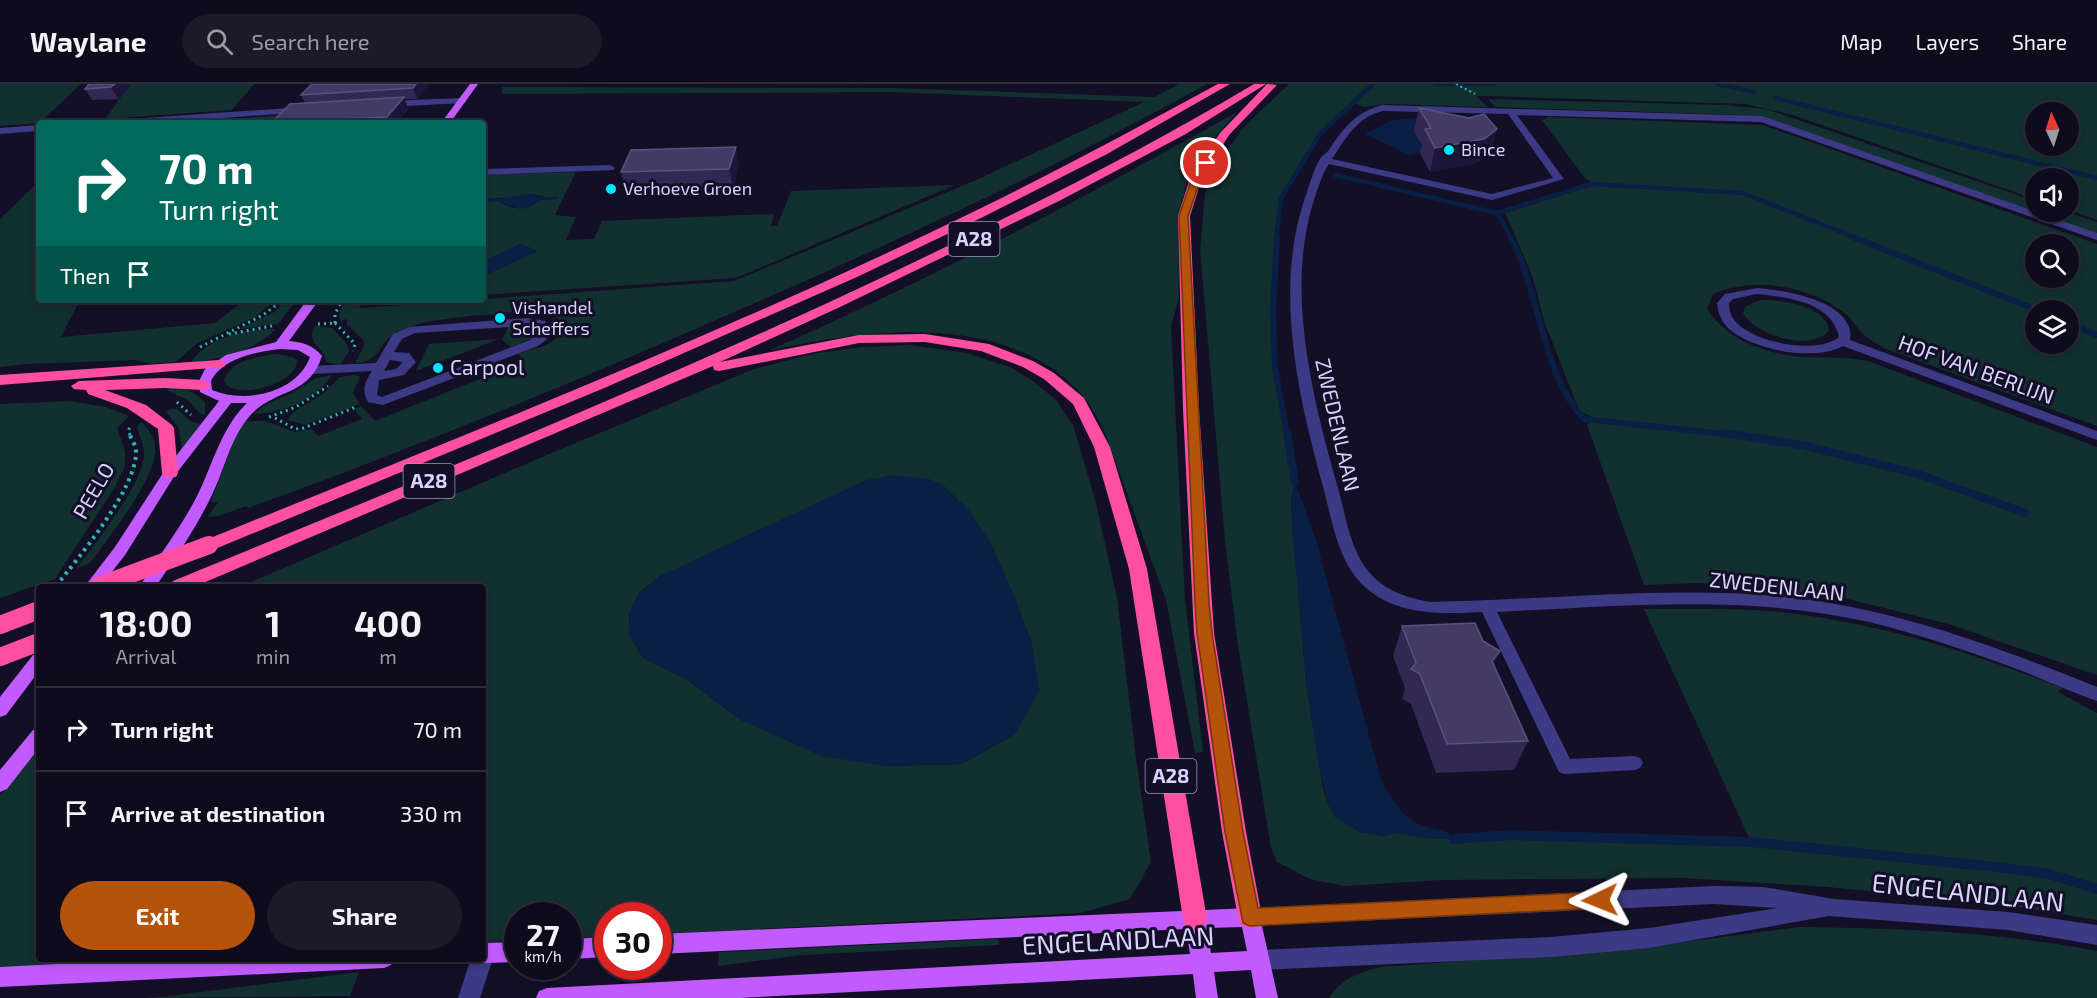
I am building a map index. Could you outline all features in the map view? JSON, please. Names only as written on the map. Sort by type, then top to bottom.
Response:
[{"type":"highway","name":"A28","points":[[104,584],[209,544],[659,360],[814,292],[1117,144],[1225,84]]},
{"type":"highway","name":"A28","points":[[185,584],[679,376],[836,305],[1048,203],[1261,84]]},
{"type":"highway","name":"A28","points":[[1250,917],[1234,832],[1204,633],[1191,409],[1184,216],[1196,178],[1225,133],[1273,84]]},
{"type":"highway","name":"A28","points":[[679,376],[831,343],[859,339],[925,338],[984,347],[1028,364],[1050,376],[1078,401],[1089,418],[1102,447],[1138,569],[1195,919]]},
{"type":"highway","points":[[0,380],[219,364]]},
{"type":"highway","points":[[0,391],[165,383],[203,385]]},
{"type":"highway","points":[[77,386],[135,403],[152,413],[166,428],[170,472]]},
{"type":"highway","points":[[0,625],[36,611]]},
{"type":"highway","points":[[0,657],[36,643]]},
{"type":"main road","points":[[447,120],[474,84]]},
{"type":"main road","points":[[280,345],[311,303]]},
{"type":"main road","points":[[148,584],[185,531],[206,494],[231,432],[254,403],[294,385],[311,370],[316,356],[311,350],[299,346],[280,345],[245,352],[219,364],[206,377],[203,385],[206,393],[226,401],[261,398]]},
{"type":"main road","points":[[95,584],[120,551],[170,472],[226,401]]},
{"type":"main road","points":[[0,710],[36,662]]},
{"type":"main road","points":[[0,784],[36,739]]},
{"type":"main road","points":[[1250,917],[1266,998]]},
{"type":"main road","name":"ENGELANDLAAN","points":[[672,943],[1250,917]]},
{"type":"main road","points":[[1195,919],[1207,998]]},
{"type":"main road","points":[[486,955],[504,953]]},
{"type":"main road","name":"ENGELANDLAAN","points":[[547,998],[1259,960]]},
{"type":"main road","points":[[0,977],[303,962]]},
{"type":"street","points":[[382,105],[462,100]]},
{"type":"street","points":[[158,120],[314,109]]},
{"type":"street","name":"ZWEDENLAAN","points":[[2097,237],[1762,119],[1509,110],[1376,109],[1360,115],[1324,160],[1305,211],[1297,268],[1303,380],[1320,453],[1344,535],[1357,567],[1373,585],[1393,598],[1410,605],[1430,608],[1685,598],[1791,603],[1882,620],[2020,663],[2097,694]]},
{"type":"street","points":[[1324,160],[1492,197],[1559,178],[1509,110]]},
{"type":"street","points":[[0,131],[36,128]]},
{"type":"street","points":[[486,172],[610,168]]},
{"type":"street","points":[[1757,291],[1794,296],[1820,306],[1839,319],[1845,329],[1845,338],[1842,341],[1822,350],[1802,350],[1758,340],[1727,321],[1721,310],[1723,303],[1730,296],[1757,291]]},
{"type":"street","points":[[528,322],[541,324],[546,330],[542,337],[534,343],[383,401],[373,399],[369,395],[369,389],[380,367],[397,337],[413,330],[528,322]]},
{"type":"street","name":"HOF VAN BERLIJN","points":[[1842,341],[2097,436]]},
{"type":"street","points":[[311,370],[380,367]]},
{"type":"street","points":[[1487,607],[1565,767],[1634,764]]},
{"type":"street","name":"ENGELANDLAAN","points":[[1250,917],[1713,895],[1763,896],[1834,908],[1996,920],[2097,935]]},
{"type":"street","name":"ENGELANDLAAN","points":[[1259,960],[1551,947],[1638,939],[1834,908]]},
{"type":"street","points":[[469,998],[481,962]]},
{"type":"path","points":[[1456,84],[1470,91]]},
{"type":"path","points":[[219,337],[263,315],[279,303]]},
{"type":"path","points":[[340,303],[335,314],[336,323],[354,344],[354,350],[341,368]]},
{"type":"path","name":"PEELO","points":[[57,584],[120,497],[135,465],[136,447],[128,427],[177,402]]},
{"type":"path","points":[[274,417],[295,429],[304,428],[350,411]]},
{"type":"green space","points":[[0,84],[81,84],[44,120],[36,120],[36,123],[0,126]]},
{"type":"green space","points":[[133,84],[254,84],[232,110],[105,119],[121,97],[111,96],[118,87]]},
{"type":"green space","points":[[1179,84],[1207,84],[1091,146],[972,204],[853,260],[672,339],[492,415],[370,462],[248,508],[246,506],[219,516],[208,517],[218,502],[211,502],[234,440],[245,421],[266,421],[295,432],[312,429],[318,436],[362,419],[354,409],[361,406],[375,421],[525,361],[518,354],[552,342],[563,332],[565,326],[556,318],[525,311],[437,320],[415,325],[393,334],[378,353],[370,359],[355,363],[364,341],[347,324],[347,319],[340,321],[339,313],[344,303],[362,303],[359,308],[428,303],[486,303],[486,299],[734,281],[974,181],[1144,102],[894,92],[502,94],[502,87],[890,88],[1154,97]]},
{"type":"green space","points":[[1289,84],[2097,84],[2097,220],[2079,214],[2079,168],[2025,168],[2025,196],[1793,115],[1745,104],[1486,96],[1476,96],[1488,107],[1386,104],[1365,107],[1354,103],[1339,113],[1320,134],[1281,198],[1275,251],[1273,312],[1275,367],[1295,482],[1291,501],[1306,682],[1323,788],[1335,817],[1360,832],[1385,836],[1395,833],[1454,839],[1511,835],[1751,842],[1644,609],[1736,609],[1805,615],[1880,629],[1990,661],[2062,688],[2058,692],[2097,713],[2097,920],[1995,903],[1827,887],[1685,878],[1443,880],[1344,886],[1310,879],[1277,862],[1271,848],[1238,646],[1225,541],[1200,249],[1205,194],[1212,171],[1243,128]]},
{"type":"green space","points":[[1488,99],[1726,105],[1766,109],[2025,198],[2025,208],[1768,119],[1742,115],[1495,107]]},
{"type":"green space","points":[[1237,112],[1203,151],[1186,184],[1178,221],[1179,298],[1171,326],[1185,599],[1203,752],[1195,753],[1166,600],[1104,430],[1082,395],[1051,368],[1015,349],[976,338],[934,333],[890,333],[806,343],[768,351],[888,296],[1006,237]]},
{"type":"green space","points":[[284,115],[280,120],[218,120]]},
{"type":"green space","points":[[1548,117],[1763,125],[2025,218],[2025,222],[2035,222],[2069,234],[2025,234],[2025,288],[2079,288],[2079,238],[2097,244],[2097,426],[1886,349],[1860,331],[1849,317],[1833,305],[1800,291],[1764,285],[1729,289],[1713,294],[1707,308],[1725,329],[1761,349],[1802,357],[1845,358],[1871,362],[2097,447],[2097,675],[1945,623],[1840,597],[1766,587],[1697,583],[1644,585],[1587,425],[1593,418],[1579,410],[1544,321],[1532,275],[1505,213],[1591,186],[1591,182],[1584,177],[1542,120]]},
{"type":"green space","points":[[576,172],[555,215],[576,217],[566,240],[594,239],[602,221],[772,214],[774,215],[771,226],[777,226],[791,191],[955,185],[736,278],[486,295],[486,275],[537,251],[521,244],[486,261],[486,203],[497,201],[513,208],[527,208],[540,200],[557,199],[530,194],[508,198],[486,198],[486,175]]},
{"type":"green space","points":[[36,184],[36,303],[78,303],[61,337],[215,323],[241,303],[272,303],[255,317],[196,344],[176,362],[151,364],[136,360],[0,367],[0,219]]},
{"type":"green space","points":[[2079,216],[2097,222],[2097,233],[2065,222],[2079,222]]},
{"type":"green space","points":[[1760,300],[1779,301],[1811,309],[1825,321],[1829,330],[1821,337],[1798,341],[1771,334],[1749,321],[1743,313],[1745,307]]},
{"type":"green space","points":[[283,303],[295,303],[278,324],[240,329],[274,312]]},
{"type":"green space","points":[[315,326],[332,328],[347,344],[349,351],[340,365],[326,362],[312,337]]},
{"type":"green space","points":[[529,326],[536,330],[532,338],[511,347],[502,340],[508,327]]},
{"type":"green space","points":[[275,329],[267,337],[247,349],[213,359],[191,362],[208,346],[228,336]]},
{"type":"green space","points":[[499,339],[416,371],[429,344]]},
{"type":"green space","points":[[910,345],[967,353],[1010,367],[1033,381],[1056,400],[1073,425],[1096,503],[1117,598],[1151,862],[1130,899],[1081,913],[672,933],[672,902],[594,902],[594,937],[582,938],[582,902],[504,902],[504,941],[486,942],[486,584],[247,584],[754,369],[812,354],[861,347]],"holes":[[[990,542],[1032,644],[1015,734],[962,764],[886,766],[741,720],[686,679],[643,658],[630,636],[629,614],[639,593],[660,576]]]},
{"type":"green space","points":[[275,354],[293,357],[297,361],[294,370],[286,377],[262,388],[237,390],[228,386],[224,379],[233,368],[253,358]]},
{"type":"green space","points":[[332,375],[317,392],[298,404],[276,411],[254,414],[268,403],[294,392],[316,378]]},
{"type":"green space","points":[[355,375],[360,377],[353,393],[360,404],[305,425],[288,420],[292,413],[323,394],[340,377]]},
{"type":"green space","points":[[169,387],[185,389],[197,395],[205,403],[205,415],[187,400],[167,390]]},
{"type":"green space","points":[[68,401],[106,407],[129,416],[117,428],[125,451],[125,466],[115,487],[55,579],[0,598],[0,404]]},
{"type":"green space","points":[[177,409],[190,421],[201,424],[182,450],[179,429],[166,411]]},
{"type":"green space","points":[[142,422],[152,436],[155,446],[154,459],[149,473],[120,523],[90,563],[76,569],[117,513],[136,480],[144,453],[137,426]]},
{"type":"green space","points":[[36,752],[36,962],[103,962],[0,967],[0,796]]},
{"type":"green space","points":[[1800,927],[1949,932],[2023,939],[2097,951],[2097,998],[1329,998],[1339,986],[1352,977],[1382,967],[1639,948]]},
{"type":"green space","points":[[998,939],[999,945],[802,955],[718,966],[719,952]]},
{"type":"green space","points":[[359,972],[350,996],[137,998],[162,997]]},
{"type":"water","points":[[1440,116],[1415,132],[1425,151],[1409,155],[1365,134],[1392,120]]},
{"type":"water","points":[[530,194],[558,197],[557,199],[540,200],[527,208],[519,209],[497,201],[486,203],[486,197],[501,199]]},
{"type":"water","points":[[522,244],[537,251],[486,275],[486,261]]},
{"type":"water","points":[[893,475],[929,479],[942,484],[968,509],[990,542],[1032,644],[1039,691],[1015,734],[962,764],[886,766],[821,756],[741,720],[686,679],[643,658],[630,636],[629,614],[640,593],[660,576],[866,480]]},
{"type":"water","points":[[1295,482],[1316,540],[1380,776],[1392,799],[1409,818],[1416,823],[1444,832],[1454,839],[1435,839],[1395,833],[1385,836],[1360,832],[1335,817],[1328,804],[1317,755],[1306,682],[1292,529],[1291,501]]},
{"type":"building","points":[[89,84],[115,84],[111,87],[85,89]]},
{"type":"building","points":[[312,84],[416,84],[413,88],[301,95]]},
{"type":"building","points":[[404,97],[387,117],[274,120],[290,104]]},
{"type":"building","points":[[1419,108],[1469,118],[1484,114],[1497,129],[1484,139],[1435,148],[1425,129],[1431,128]]},
{"type":"building","points":[[736,147],[729,169],[621,172],[631,150]]},
{"type":"building","points":[[1475,623],[1483,641],[1500,651],[1492,661],[1528,741],[1447,744],[1420,674],[1411,669],[1416,663],[1402,626]]},
{"type":"waterway","points":[[1276,239],[1281,198],[1320,134],[1373,84]]},
{"type":"waterway","points":[[1435,84],[1495,84]]},
{"type":"waterway","points":[[1717,84],[1754,92]]},
{"type":"waterway","points":[[1775,98],[2097,178]]},
{"type":"waterway","points":[[1335,175],[1497,213]]},
{"type":"waterway","points":[[1497,213],[1591,184],[1743,193],[1859,239]]},
{"type":"waterway","points":[[1497,213],[1512,239]]},
{"type":"waterway","points":[[1277,238],[1273,312],[1275,367],[1287,435]]},
{"type":"waterway","points":[[1511,238],[1529,283],[1550,357],[1559,380],[1570,401],[1584,419],[1735,435]]},
{"type":"waterway","points":[[1855,238],[2025,305]]},
{"type":"waterway","points":[[2079,328],[2097,335]]},
{"type":"waterway","points":[[1287,433],[1295,482]]},
{"type":"waterway","points":[[1725,433],[1806,446],[1918,474],[2025,513]]},
{"type":"waterway","points":[[1454,839],[1511,835],[1752,842],[2005,868],[2049,874],[2097,889]]},
{"type":"place","name":"Bince","points":[[1449,150]]},
{"type":"place","name":"Verhoeve Groen","points":[[611,189]]},
{"type":"place","name":"Vishandel Scheffers","points":[[500,318]]},
{"type":"place","name":"Carpool","points":[[438,368]]},
{"type":"route","points":[[1206,163],[1196,178],[1184,216],[1191,409],[1202,603],[1204,633],[1234,832],[1250,917],[1600,900]]}]
